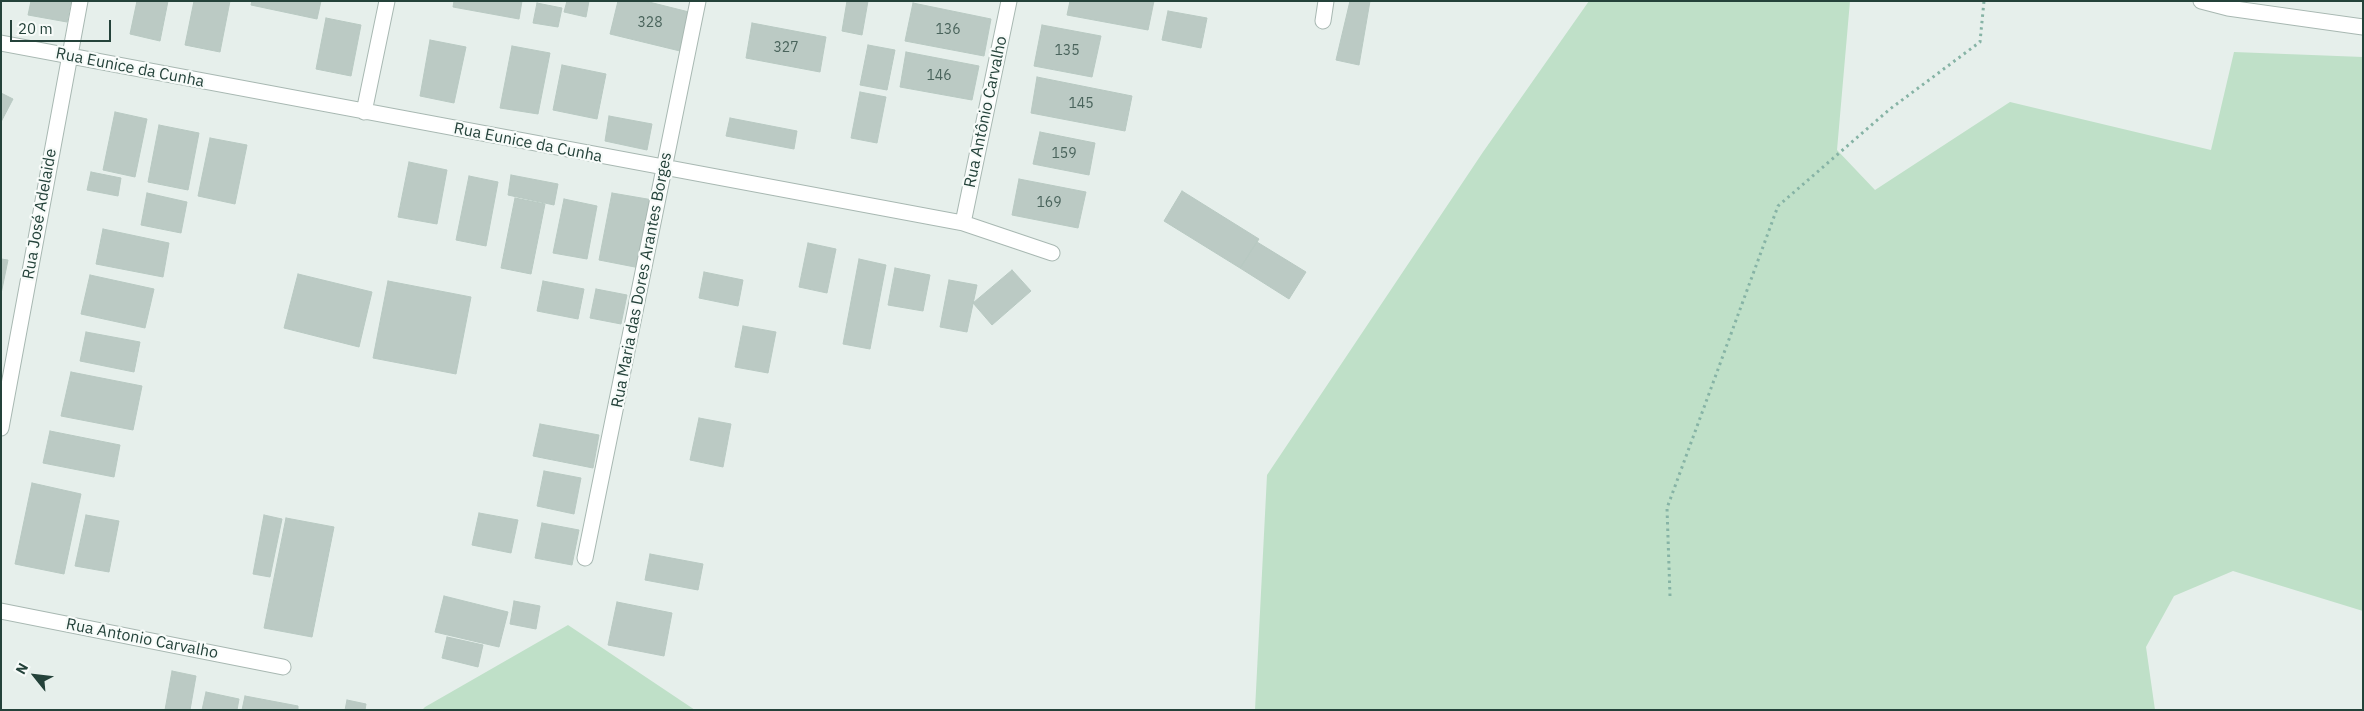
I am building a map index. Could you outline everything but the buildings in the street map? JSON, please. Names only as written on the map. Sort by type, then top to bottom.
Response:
[{"type":"street","name":"Rua José Adelaide","points":[[1,428],[80,1]]},
{"type":"street","points":[[364,112],[387,1]]},
{"type":"street","name":"Rua Maria das Dores Arantes Borges","points":[[585,558],[698,1]]},
{"type":"street","name":"Rua Antônio Carvalho","points":[[963,223],[1009,1]]},
{"type":"street","points":[[1323,21],[1326,1]]},
{"type":"street","points":[[2201,1],[2228,8],[2363,27]]},
{"type":"street","name":"Rua Eunice da Cunha","points":[[1,43],[963,223],[1052,253]]},
{"type":"street","name":"Rua Antonio Carvalho","points":[[1,611],[283,667]]},
{"type":"path","points":[[1670,596],[1667,508],[1778,206],[1890,109],[1980,42],[1984,1]]},
{"type":"green space","points":[[1589,1],[1850,1],[1837,150],[1875,190],[2010,102],[2211,150],[2234,52],[2363,57],[2363,611],[2233,571],[2174,596],[2146,647],[2155,710],[1255,710],[1267,475],[1483,152]]},
{"type":"green space","points":[[568,625],[695,710],[422,710],[425,707]]}]
